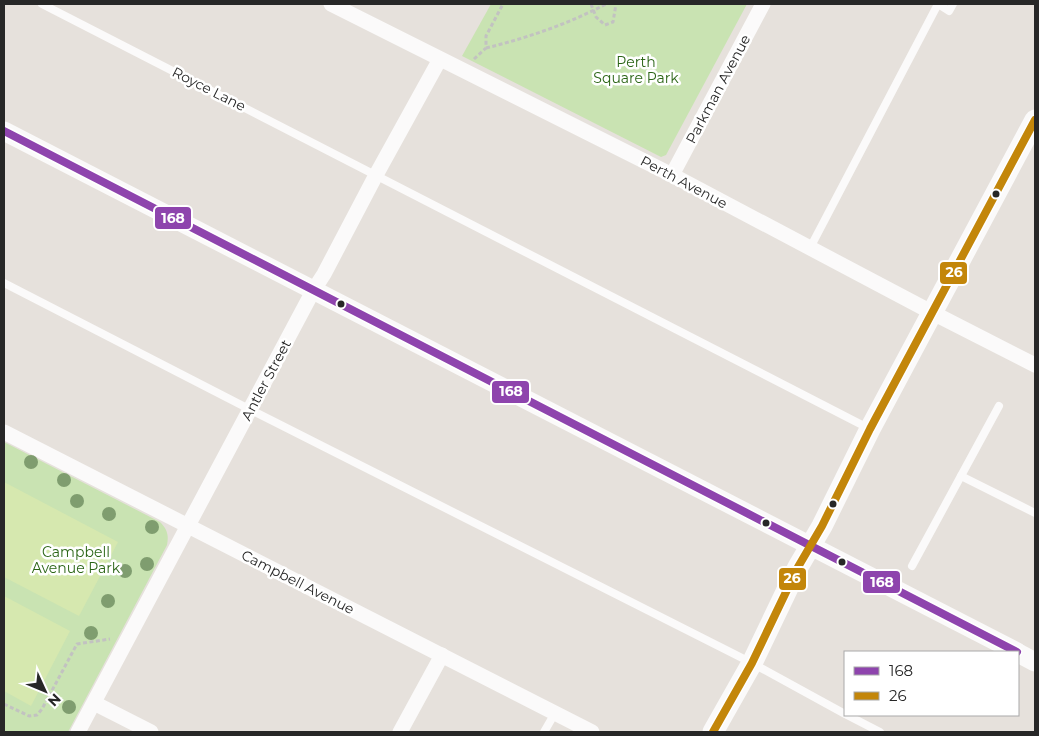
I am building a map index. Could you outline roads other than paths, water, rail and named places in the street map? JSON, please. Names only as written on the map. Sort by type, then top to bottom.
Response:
[{"type":"main road","points":[[714,732],[752,663],[870,429],[1035,120]]},
{"type":"street","name":"Perth Avenue","points":[[330,4],[672,175],[1035,365]]},
{"type":"street","name":"Parkman Avenue","points":[[672,175],[764,4]]},
{"type":"street","name":"Antler Street","points":[[78,732],[313,291],[440,59]]},
{"type":"street","points":[[4,131],[1015,651]]},
{"type":"street","name":"Campbell Avenue","points":[[4,432],[592,732]]},
{"type":"street","points":[[1019,653],[1035,662]]},
{"type":"street","points":[[400,732],[442,655]]},
{"type":"street","points":[[94,703],[151,732]]},
{"type":"lane","name":"Royce Lane","points":[[42,4],[870,429]]},
{"type":"lane","points":[[810,248],[938,4],[949,11],[953,4]]},
{"type":"lane","points":[[4,282],[251,410],[752,663],[844,713]]},
{"type":"lane","points":[[912,566],[999,406]]},
{"type":"lane","points":[[961,476],[1035,513]]},
{"type":"lane","points":[[544,732],[554,713]]},
{"type":"lane","points":[[850,716],[880,732]]},
{"type":"park label","name":"Perth Square Park","points":[[636,70]]},
{"type":"park label","name":"Campbell Avenue Park","points":[[76,560]]}]
